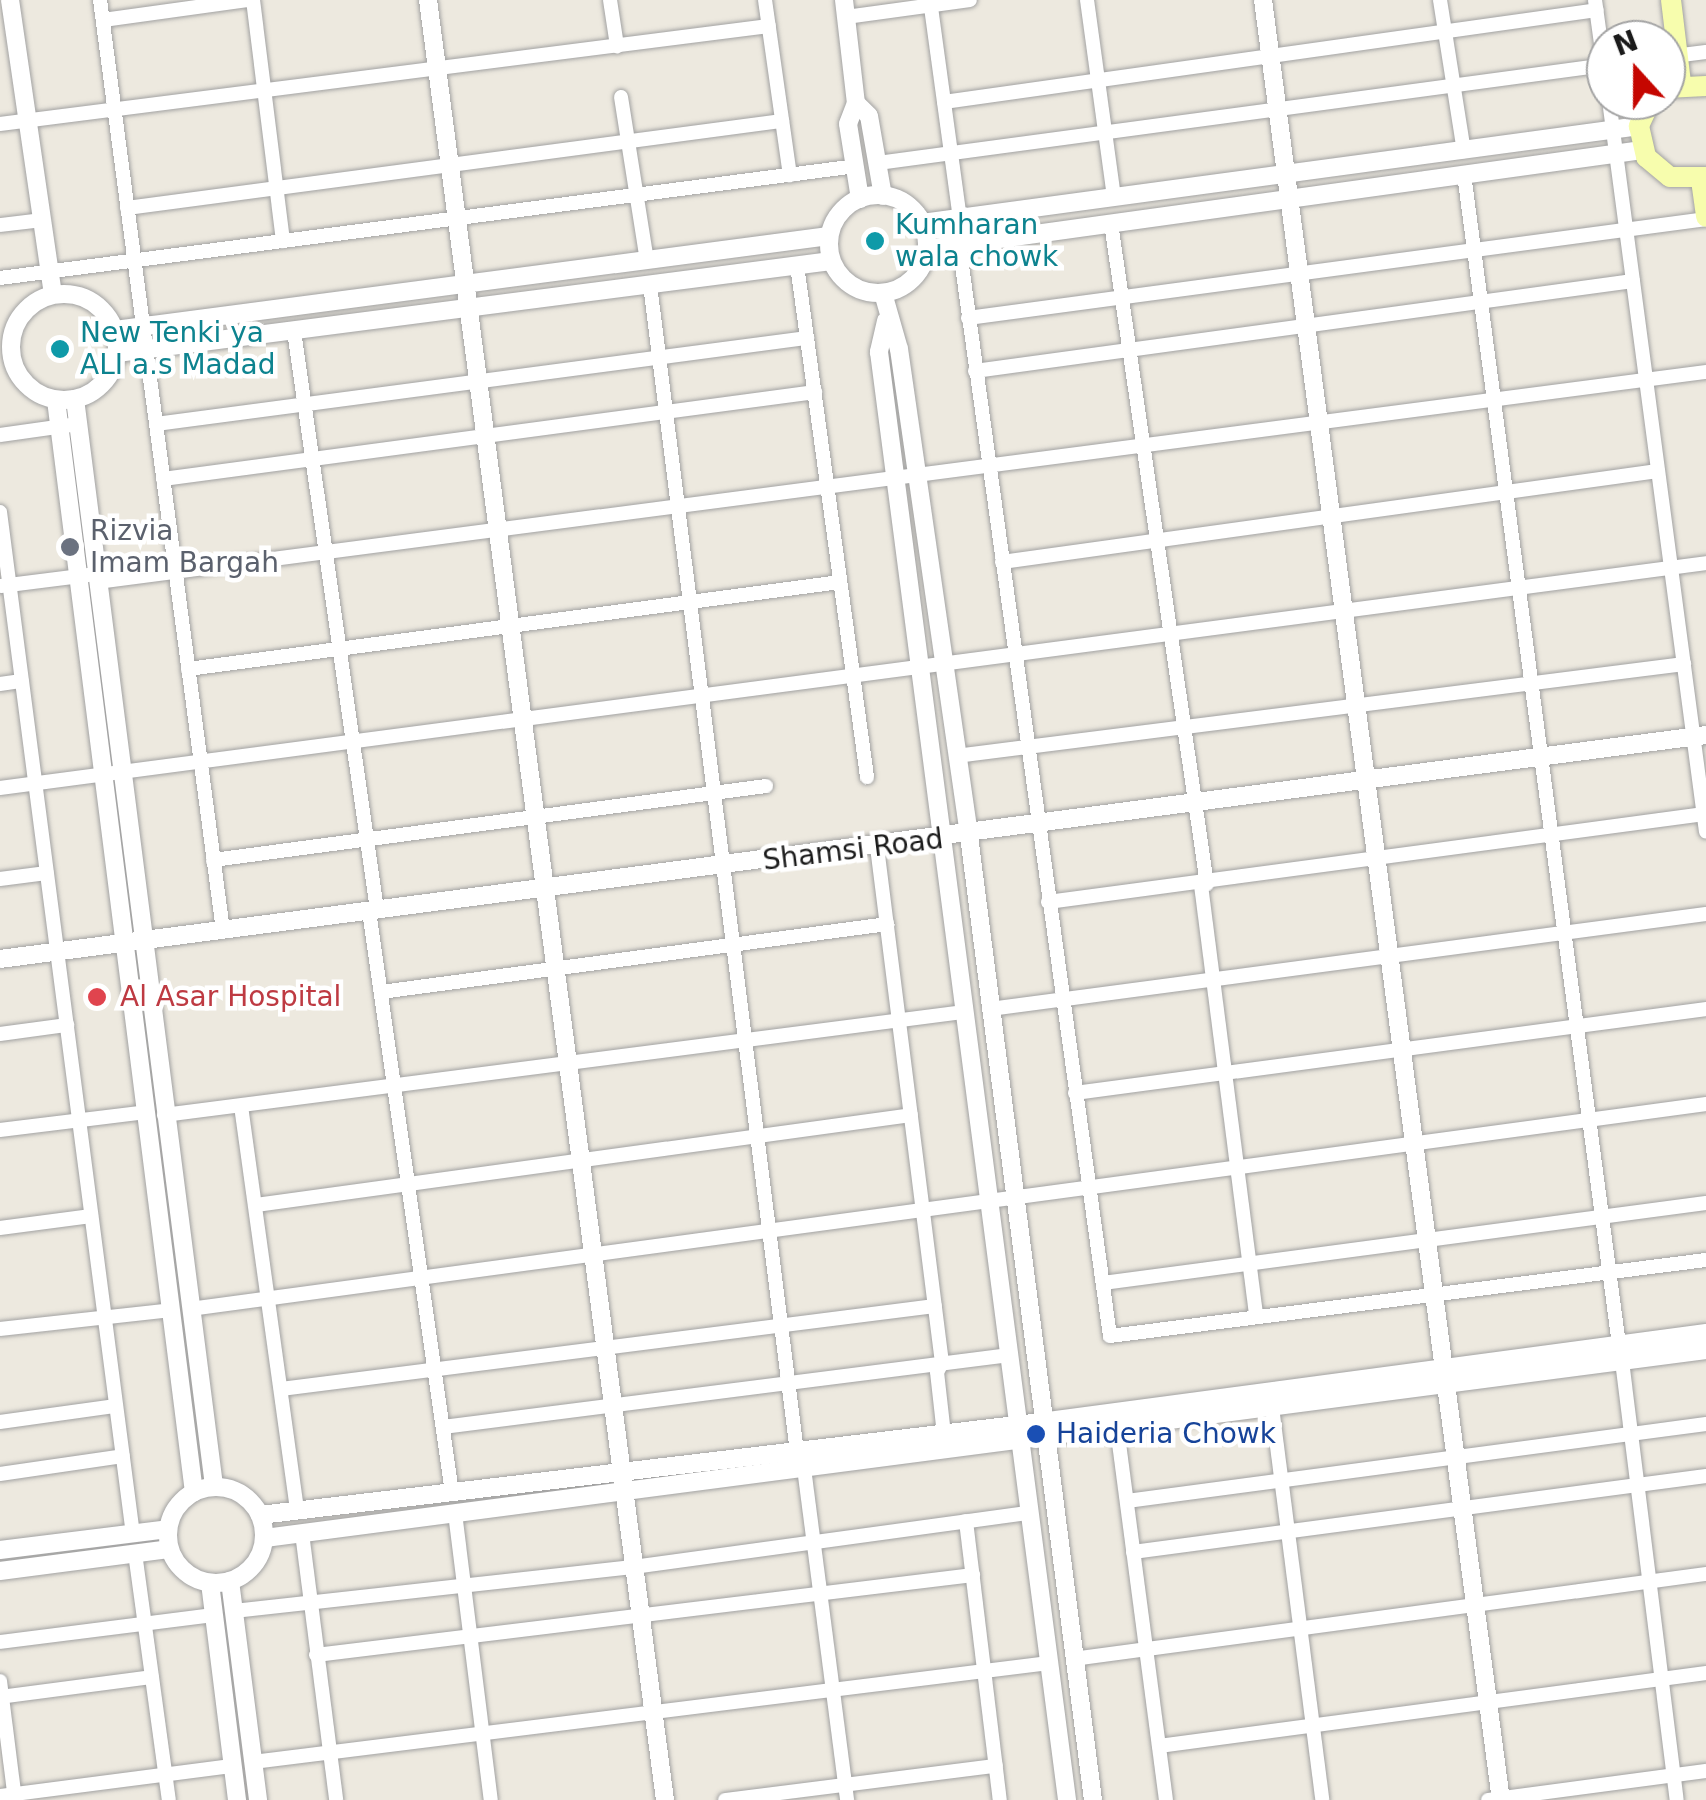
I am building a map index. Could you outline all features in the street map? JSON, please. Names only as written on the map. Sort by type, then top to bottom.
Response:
[{"type":"main road","points":[[1642,120],[1642,150],[1670,177],[1704,178],[1706,218]]},
{"type":"street","points":[[10,0],[53,293]]},
{"type":"street","points":[[100,0],[222,930]]},
{"type":"street","points":[[102,20],[251,0],[283,241]]},
{"type":"street","points":[[428,0],[665,1800]]},
{"type":"street","points":[[610,0],[617,46]]},
{"type":"street","points":[[765,0],[790,174]]},
{"type":"street","points":[[860,199],[848,124],[856,103],[845,8],[970,0]]},
{"type":"street","points":[[1087,0],[1114,198]]},
{"type":"street","points":[[1263,0],[1440,1377],[1476,1605],[1496,1800],[1706,1771]]},
{"type":"street","points":[[1440,0],[1464,151]]},
{"type":"street","points":[[930,3],[960,218]]},
{"type":"street","points":[[944,102],[1446,31],[1596,5]]},
{"type":"street","points":[[0,124],[769,26]]},
{"type":"street","points":[[878,164],[1454,86],[1586,72]]},
{"type":"street","points":[[621,97],[647,260]]},
{"type":"street","points":[[856,103],[869,116],[883,196]]},
{"type":"street","points":[[1611,120],[1684,664],[1700,736],[1706,832]]},
{"type":"street","points":[[128,208],[782,122]]},
{"type":"street","points":[[922,223],[1639,126]]},
{"type":"street","points":[[927,249],[1642,150]]},
{"type":"street","points":[[0,278],[856,166]]},
{"type":"street","points":[[1464,174],[1677,1800]]},
{"type":"street","points":[[883,196],[911,208],[922,223],[927,249],[918,274],[883,293],[852,286],[831,261],[829,236],[840,214],[860,199],[883,196]]},
{"type":"street","points":[[968,318],[1706,218]]},
{"type":"street","points":[[0,226],[42,220]]},
{"type":"street","points":[[1110,223],[1186,727],[1256,1317]]},
{"type":"street","points":[[115,330],[829,236]]},
{"type":"street","points":[[958,244],[1110,1336],[1706,1260]]},
{"type":"street","points":[[117,352],[831,261]]},
{"type":"street","points":[[797,266],[867,777]]},
{"type":"street","points":[[976,371],[1633,281]]},
{"type":"street","points":[[650,285],[788,1382],[814,1542],[846,1792]]},
{"type":"street","points":[[53,293],[94,303],[115,330],[117,352],[107,379],[75,399],[56,400],[9,377],[5,355],[16,323],[53,293]]},
{"type":"street","points":[[883,293],[886,321],[879,352],[894,476],[1067,1800]]},
{"type":"street","points":[[886,321],[900,350],[969,836],[1092,1800]]},
{"type":"street","points":[[294,330],[367,840],[381,992],[452,1493]]},
{"type":"street","points":[[156,424],[807,338]]},
{"type":"street","points":[[5,586],[175,571],[1706,372]]},
{"type":"street","points":[[163,479],[815,392]]},
{"type":"street","points":[[68,426],[75,399]]},
{"type":"street","points":[[56,400],[68,426],[91,577],[181,1309],[214,1486]]},
{"type":"street","points":[[0,436],[68,426]]},
{"type":"street","points":[[1002,562],[1658,472]]},
{"type":"street","points":[[0,512],[5,586],[22,681],[132,1534]]},
{"type":"street","points":[[0,788],[1706,564]]},
{"type":"street","points":[[188,669],[840,582]]},
{"type":"street","points":[[956,756],[1684,664]]},
{"type":"street","points":[[0,684],[22,681]]},
{"type":"street","name":"Shamsi Road","points":[[0,959],[546,887],[942,840],[1700,736]]},
{"type":"street","points":[[214,860],[766,786]]},
{"type":"street","points":[[1048,902],[1704,814]]},
{"type":"street","points":[[877,847],[942,1363],[936,1372],[944,1434]]},
{"type":"street","points":[[0,879],[47,873]]},
{"type":"street","points":[[990,1008],[1706,914]]},
{"type":"street","points":[[381,992],[887,924]]},
{"type":"street","points":[[1075,1092],[1706,1009]]},
{"type":"street","points":[[0,1130],[241,1106],[964,1012]]},
{"type":"street","points":[[0,1034],[66,1025]]},
{"type":"street","points":[[0,1329],[268,1300],[1088,1185],[1706,1104]]},
{"type":"street","points":[[241,1106],[297,1510]]},
{"type":"street","points":[[256,1205],[911,1115]]},
{"type":"street","points":[[1103,1283],[1706,1203]]},
{"type":"street","points":[[0,1228],[91,1216]]},
{"type":"street","points":[[280,1389],[934,1306]]},
{"type":"street","points":[[181,1309],[194,1492]]},
{"type":"street","points":[[1621,1353],[1706,1333]]},
{"type":"street","points":[[260,1515],[452,1493],[621,1482],[1621,1353],[1706,1350]]},
{"type":"street","points":[[443,1427],[1009,1355]]},
{"type":"street","points":[[1042,1430],[1118,1428],[1272,1407],[1440,1377]]},
{"type":"street","points":[[0,1422],[116,1406]]},
{"type":"street","points":[[1272,1407],[1322,1800]]},
{"type":"street","points":[[1127,1501],[1706,1424]]},
{"type":"street","points":[[1118,1428],[1166,1800]]},
{"type":"street","points":[[801,1460],[944,1434],[1019,1433]]},
{"type":"street","points":[[0,1474],[123,1456]]},
{"type":"street","points":[[1133,1552],[1706,1476]]},
{"type":"street","points":[[265,1538],[454,1513],[621,1482]]},
{"type":"street","points":[[214,1486],[245,1495],[260,1515],[265,1538],[252,1568],[230,1581],[210,1583],[184,1572],[168,1539],[178,1504],[194,1492],[214,1486]]},
{"type":"street","points":[[234,1611],[633,1567],[1029,1512]]},
{"type":"street","points":[[454,1513],[491,1800]]},
{"type":"street","points":[[966,1521],[1000,1800]]},
{"type":"street","points":[[302,1533],[336,1800]]},
{"type":"street","points":[[0,1550],[132,1534],[168,1539]]},
{"type":"street","points":[[0,1571],[135,1554],[168,1539]]},
{"type":"street","points":[[135,1554],[168,1800]]},
{"type":"street","points":[[1074,1659],[1706,1574]]},
{"type":"street","points":[[316,1655],[973,1576]]},
{"type":"street","points":[[230,1581],[258,1800]]},
{"type":"street","points":[[210,1583],[236,1800]]},
{"type":"street","points":[[0,1642],[214,1614]]},
{"type":"street","points":[[253,1762],[1049,1663]]},
{"type":"street","points":[[1159,1746],[1706,1673]]},
{"type":"street","points":[[152,1677],[1,1692],[10,1797],[232,1766]]},
{"type":"street","points":[[725,1800],[846,1792],[996,1766]]},
{"type":"place","name":"Kumharan wala chowk","points":[[875,241]]},
{"type":"place","name":"New Tenki ya ALI a.s Madad","points":[[60,349]]},
{"type":"place","name":"Rizvia Imam Bargah","points":[[70,547]]},
{"type":"place","name":"Al Asar Hospital","points":[[97,997]]},
{"type":"place","name":"Haideria Chowk","points":[[1036,1434]]}]
